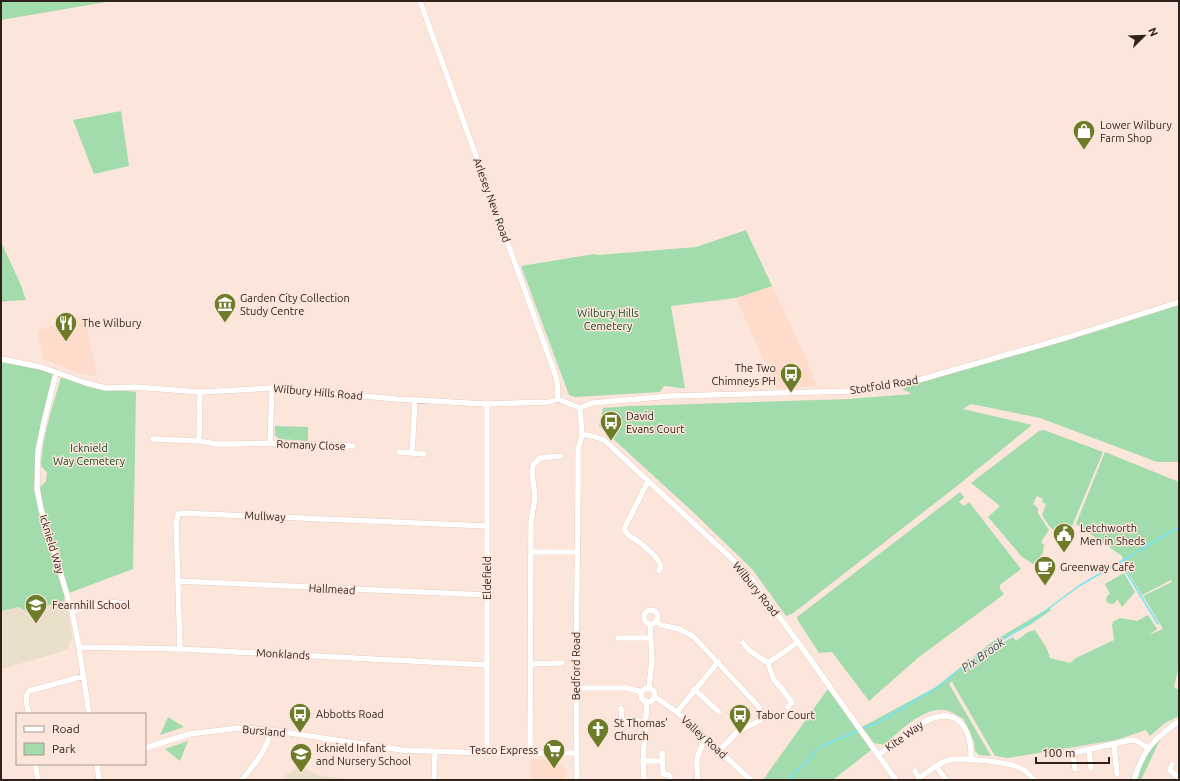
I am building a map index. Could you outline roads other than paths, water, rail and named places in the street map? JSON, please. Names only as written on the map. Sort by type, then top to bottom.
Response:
[{"type":"street","name":"Arlesey New Road","points":[[420,1],[554,371],[557,382],[558,399]]},
{"type":"street","name":"Stotfold Road","points":[[580,408],[592,403],[671,396],[850,391],[908,383],[1066,338],[1179,302]]},
{"type":"street","points":[[1,359],[41,367],[56,373]]},
{"type":"street","name":"Wilbury Hills Road","points":[[56,373],[106,388],[136,387],[200,392],[272,388],[415,400],[487,404],[549,402],[558,399]]},
{"type":"street","name":"Icknield Way","points":[[56,373],[38,451],[37,489],[41,510],[72,611],[84,676],[89,713]]},
{"type":"street","name":"Romany Close","points":[[270,443],[272,388]]},
{"type":"street","points":[[199,441],[200,392]]},
{"type":"street","points":[[558,399],[580,408]]},
{"type":"street","points":[[412,453],[415,400]]},
{"type":"street","name":"Eldefield","points":[[487,404],[487,753]]},
{"type":"street","name":"Bedford Road","points":[[577,780],[576,688],[578,450],[582,435],[580,408]]},
{"type":"street","name":"Wilbury Road","points":[[582,435],[592,436],[604,440],[746,572],[857,725],[893,779]]},
{"type":"street","name":"Romany Close","points":[[153,439],[199,441],[216,444],[270,443],[353,446]]},
{"type":"street","points":[[399,452],[424,454]]},
{"type":"street","points":[[530,753],[531,521],[535,498],[532,468],[540,458],[561,456]]},
{"type":"street","points":[[648,481],[624,529],[625,532],[658,560],[660,566],[659,571]]},
{"type":"street","name":"Mullway","points":[[180,649],[176,518],[178,514],[487,526]]},
{"type":"street","points":[[531,552],[577,552]]},
{"type":"street","name":"Hallmead","points":[[178,581],[487,595]]},
{"type":"street","points":[[72,611],[109,602],[124,604]]},
{"type":"street","points":[[648,610],[657,612],[657,621],[650,624],[645,622],[644,614],[648,610]]},
{"type":"street","points":[[657,621],[661,625],[674,627],[688,633],[697,640],[759,706],[759,721],[738,731],[719,751]]},
{"type":"street","points":[[649,688],[652,659],[650,624]]},
{"type":"street","points":[[618,638],[650,638]]},
{"type":"street","points":[[768,664],[798,642]]},
{"type":"street","points":[[743,643],[750,651],[768,664],[773,678],[792,702],[788,707]]},
{"type":"street","name":"Monklands","points":[[79,647],[180,649],[487,665]]},
{"type":"street","points":[[677,712],[694,689],[718,662]]},
{"type":"street","name":"Bedford Road","points":[[531,664],[562,663]]},
{"type":"street","points":[[29,713],[26,694],[29,691],[84,676]]},
{"type":"street","points":[[576,688],[627,688],[642,692]]},
{"type":"street","points":[[642,692],[649,688]]},
{"type":"street","points":[[642,692],[642,698],[647,701],[652,700],[655,697],[654,691],[649,688]]},
{"type":"street","points":[[694,689],[719,712]]},
{"type":"street","name":"Valley Road","points":[[655,697],[677,712],[748,779]]},
{"type":"street","points":[[644,780],[643,760],[647,701]]},
{"type":"street","points":[[621,708],[622,721],[646,721]]},
{"type":"street","name":"Kite Way","points":[[878,755],[924,722],[943,716],[954,719],[966,728],[970,741],[971,760]]},
{"type":"street","points":[[1134,780],[1148,748],[1158,736],[1179,721]]},
{"type":"street","name":"Bursland","points":[[146,748],[190,734],[239,728],[270,730],[364,745],[435,752],[577,752]]},
{"type":"street","points":[[242,780],[263,750],[269,737],[270,730]]},
{"type":"street","points":[[698,780],[696,759],[707,739]]},
{"type":"street","points":[[1075,769],[1073,753],[1131,740],[1137,741],[1148,748]]},
{"type":"street","points":[[1114,745],[1117,774]]},
{"type":"street","points":[[1089,750],[1091,768]]},
{"type":"street","points":[[434,780],[435,752]]},
{"type":"street","points":[[662,753],[663,774],[669,775],[671,780]]},
{"type":"street","points":[[643,760],[662,760]]},
{"type":"street","points":[[915,771],[919,778],[936,766],[951,760],[971,760],[1017,766],[1024,770],[1032,779]]},
{"type":"street","points":[[1172,764],[1170,770],[1179,778]]},
{"type":"street","points":[[35,765],[38,780]]},
{"type":"street","points":[[98,765],[99,780]]},
{"type":"street","points":[[936,766],[946,780]]},
{"type":"waterway","name":"Pix Brook","points":[[861,729],[879,722],[935,689],[980,654],[1026,625],[1079,586],[1179,527]]},
{"type":"waterway","points":[[1120,562],[1158,624]]},
{"type":"waterway","name":"Pix Brook","points":[[787,780],[809,760],[816,750],[858,731]]},
{"type":"place","name":"Lower Wilbury Farm Shop","points":[[1084,150]]},
{"type":"place","name":"Garden City Collection Study Centre","points":[[225,324]]},
{"type":"place","name":"The Wilbury","points":[[66,342]]},
{"type":"place","name":"The Two Chimneys PH","points":[[791,394]]},
{"type":"place","name":"David Evans Court","points":[[611,442]]},
{"type":"place","name":"Letchworth Men in Sheds","points":[[1064,554]]},
{"type":"place","name":"Greenway Café","points":[[1045,586]]},
{"type":"place","name":"Fearnhill School","points":[[36,624]]},
{"type":"place","name":"Abbotts Road","points":[[300,734]]},
{"type":"place","name":"Tabor Court","points":[[740,734]]},
{"type":"place","name":"St Thomas' Church","points":[[598,748]]},
{"type":"place","name":"Tesco Express","points":[[554,770]]},
{"type":"place","name":"Icknield Infant and Nursery School","points":[[301,774]]},
{"type":"park label","name":"Wilbury Hills Cemetery","points":[[608,319]]},
{"type":"park label","name":"Icknield Way Cemetery","points":[[89,454]]}]
